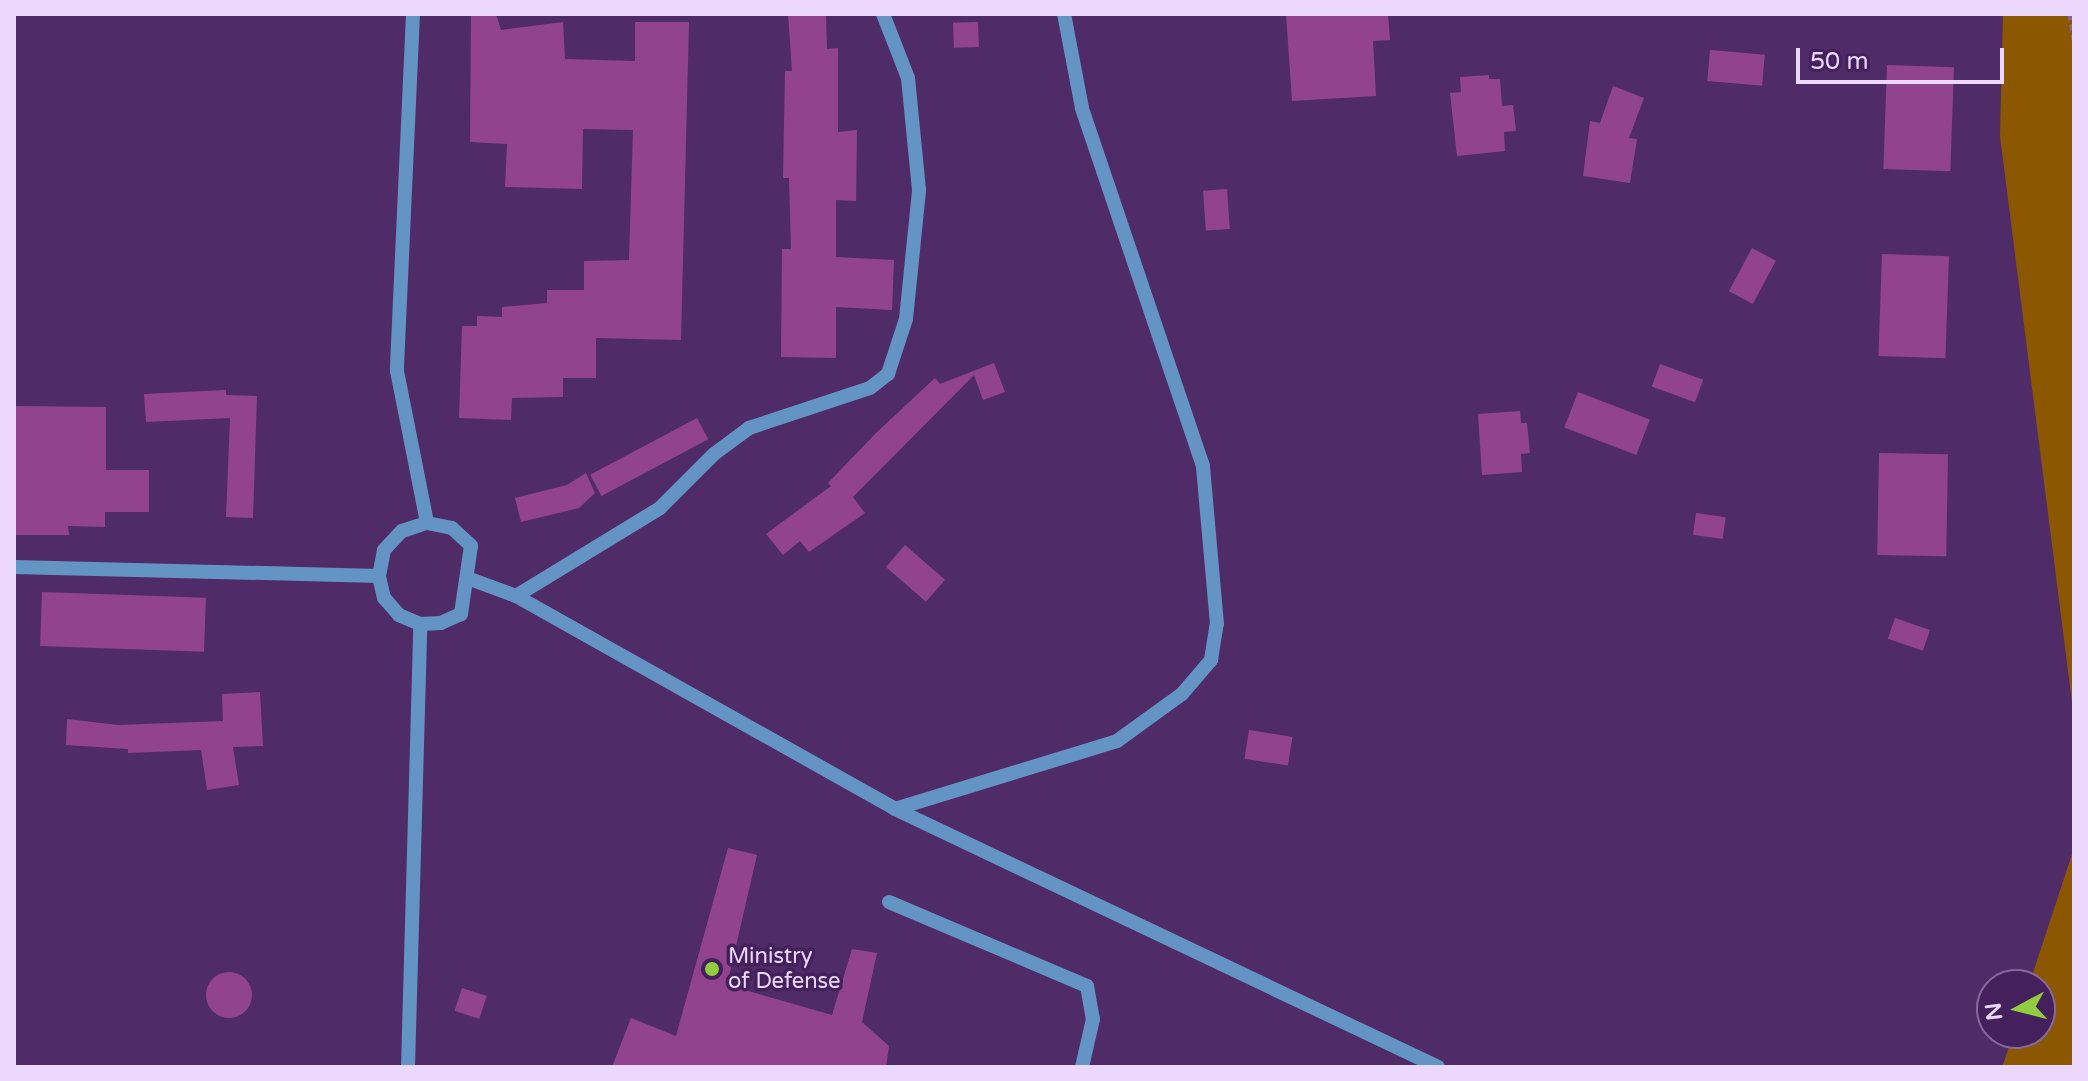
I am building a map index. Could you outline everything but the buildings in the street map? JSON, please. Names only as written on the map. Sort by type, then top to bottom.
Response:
[{"type":"street","points":[[413,14],[397,371],[427,523]]},
{"type":"street","points":[[516,596],[660,508],[714,454],[749,428],[870,388],[888,374],[906,319],[919,190],[908,78],[883,14]]},
{"type":"street","points":[[895,809],[1117,741],[1182,694],[1211,660],[1217,624],[1203,466],[1082,108],[1064,14]]},
{"type":"street","points":[[427,523],[452,528],[471,546],[470,579],[461,614],[441,623],[420,624],[399,615],[384,598],[379,576],[384,550],[402,531],[427,523]]},
{"type":"street","points":[[14,567],[379,576]]},
{"type":"street","points":[[470,579],[516,596],[895,809],[1438,1067]]},
{"type":"street","points":[[408,1067],[420,624]]},
{"type":"street","points":[[889,902],[1087,986],[1093,1019],[1082,1067]]},
{"type":"path","points":[[2070,14],[2074,40]]},
{"type":"shaded area","points":[[2003,14],[2074,14],[2074,718],[2000,136]]},
{"type":"shaded area","points":[[2074,848],[2074,1067],[2002,1067],[2008,1049],[2056,1049],[2056,969],[2034,969]]},
{"type":"place","name":"Ministry of Defense","points":[[712,969]]}]
